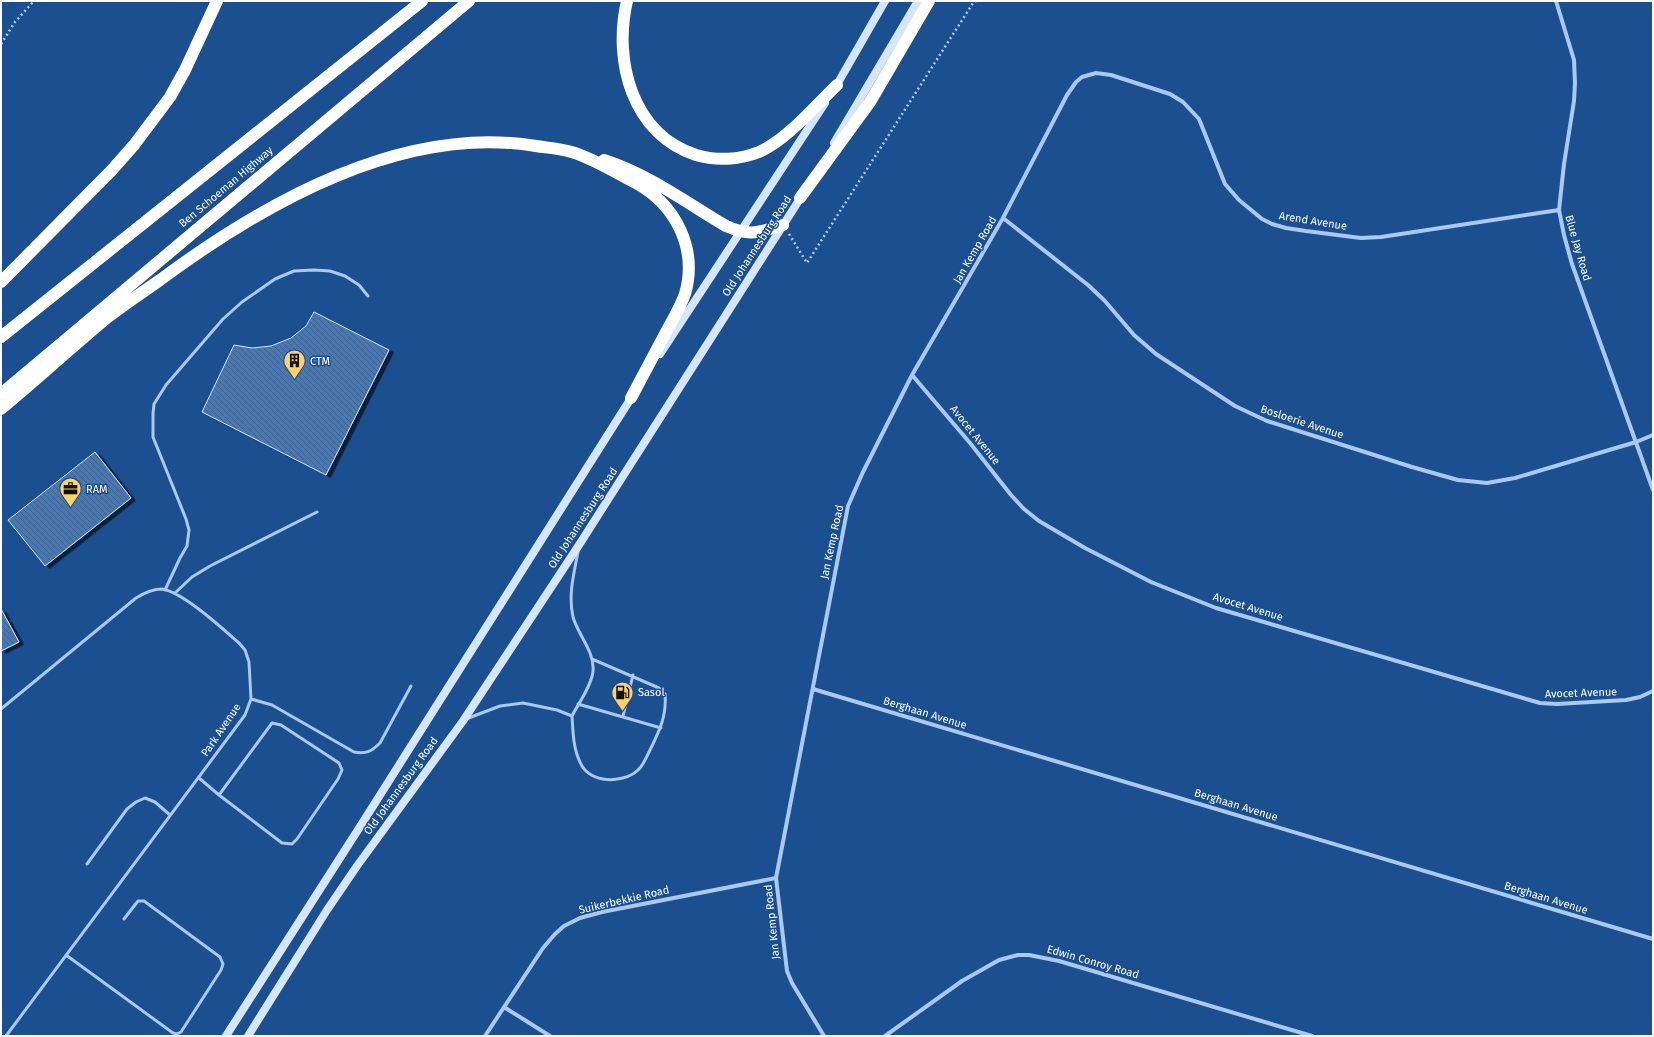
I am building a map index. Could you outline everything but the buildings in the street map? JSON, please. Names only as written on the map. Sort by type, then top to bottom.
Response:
[{"type":"highway","points":[[1,282],[134,146],[170,97],[186,70],[217,1]]},
{"type":"highway","name":"Ben Schoeman Highway","points":[[1,336],[422,1]]},
{"type":"highway","name":"Ben Schoeman Highway","points":[[1,394],[469,1]]},
{"type":"highway","points":[[627,1],[622,48],[627,79],[633,95],[645,117],[659,134],[673,145],[688,152],[704,158],[722,159],[758,152],[772,145],[785,135],[837,85]]},
{"type":"highway","points":[[800,198],[870,102],[929,1]]},
{"type":"highway","points":[[1,409],[109,316],[193,255],[248,220],[310,187],[381,161],[420,150],[443,145],[512,142],[596,157],[631,171],[726,226],[741,232],[757,233],[783,225]]},
{"type":"highway","points":[[575,153],[642,187],[659,200],[678,223],[685,239],[688,252],[688,278],[685,294],[631,398]]},
{"type":"main road","name":"Old Johannesburg Road","points":[[226,1036],[631,398],[837,85],[885,1]]},
{"type":"main road","name":"Old Johannesburg Road","points":[[248,1036],[331,904],[463,721],[579,545],[800,198],[918,1]]},
{"type":"street","name":"Blue Jay Road","points":[[1556,1],[1574,60],[1575,84],[1559,210],[1572,264],[1653,490]]},
{"type":"street","name":"Arend Avenue","points":[[1087,75],[1096,72],[1111,75],[1170,94],[1183,102],[1199,119],[1225,184],[1253,213],[1272,224],[1286,228],[1361,238],[1381,237],[1559,210]]},
{"type":"street","name":"Jan Kemp Road","points":[[824,1036],[792,983],[787,971],[776,878],[848,506],[862,472],[912,375],[1003,218],[1072,87],[1082,77],[1087,75]]},
{"type":"street","name":"Bosloerie Avenue","points":[[1003,218],[1088,285],[1104,300],[1134,335],[1156,354],[1235,406],[1267,422],[1458,480],[1486,483],[1515,478],[1636,442],[1653,435]]},
{"type":"street","name":"Avocet Avenue","points":[[912,375],[1024,509],[1039,521],[1085,548],[1170,590],[1216,608],[1540,703],[1557,704],[1626,700],[1640,698],[1653,691]]},
{"type":"street","name":"Berghaan Avenue","points":[[813,689],[1653,939]]},
{"type":"street","name":"Suikerbekkie Road","points":[[485,1036],[549,941],[564,926],[580,918],[602,912],[776,878]]},
{"type":"street","name":"Edwin Conroy Road","points":[[885,1036],[962,981],[989,964],[1009,957],[1029,955],[1058,961],[1312,1036]]},
{"type":"street","points":[[504,1007],[550,1036]]},
{"type":"lane","points":[[1,709],[136,598],[153,590],[165,590],[187,546],[189,530],[153,437],[152,414],[157,397],[223,319],[242,302],[275,279],[294,271],[330,271],[345,276],[359,285],[368,296]]},
{"type":"lane","points":[[175,594],[192,577],[210,566],[317,512]]},
{"type":"lane","points":[[579,545],[573,580],[571,604],[577,627],[592,659],[593,671],[572,716],[574,742],[580,762],[588,773],[596,778],[609,780],[628,776],[638,771],[662,728],[666,708],[665,694],[659,688],[632,675],[592,659]]},
{"type":"lane","name":"Park Avenue","points":[[6,1036],[245,715],[251,699],[249,662],[245,650],[230,635],[180,596],[165,590]]},
{"type":"lane","points":[[623,716],[632,675]]},
{"type":"lane","points":[[251,699],[272,705],[354,752],[364,754],[373,750],[380,743],[411,686]]},
{"type":"lane","points":[[463,721],[486,710],[509,704],[523,704],[557,710],[572,716]]},
{"type":"lane","points":[[578,704],[662,728]]},
{"type":"lane","points":[[199,778],[219,795],[282,843],[292,844],[297,839],[342,770],[339,763],[281,725],[272,723],[219,795]]},
{"type":"lane","points":[[87,864],[127,809],[136,802],[145,798],[155,802],[170,815]]},
{"type":"lane","points":[[66,955],[173,1033],[177,1034],[181,1032],[222,970],[223,964],[220,957],[144,901],[138,901],[124,919]]},
{"type":"path","points":[[1,44],[16,22],[34,1]]},
{"type":"path","points":[[783,225],[807,263],[973,3],[976,1]]},
{"type":"place","name":"CTM","points":[[295,380]]},
{"type":"place","name":"RAM","points":[[70,508]]},
{"type":"place","name":"Sasol","points":[[622,712]]}]
